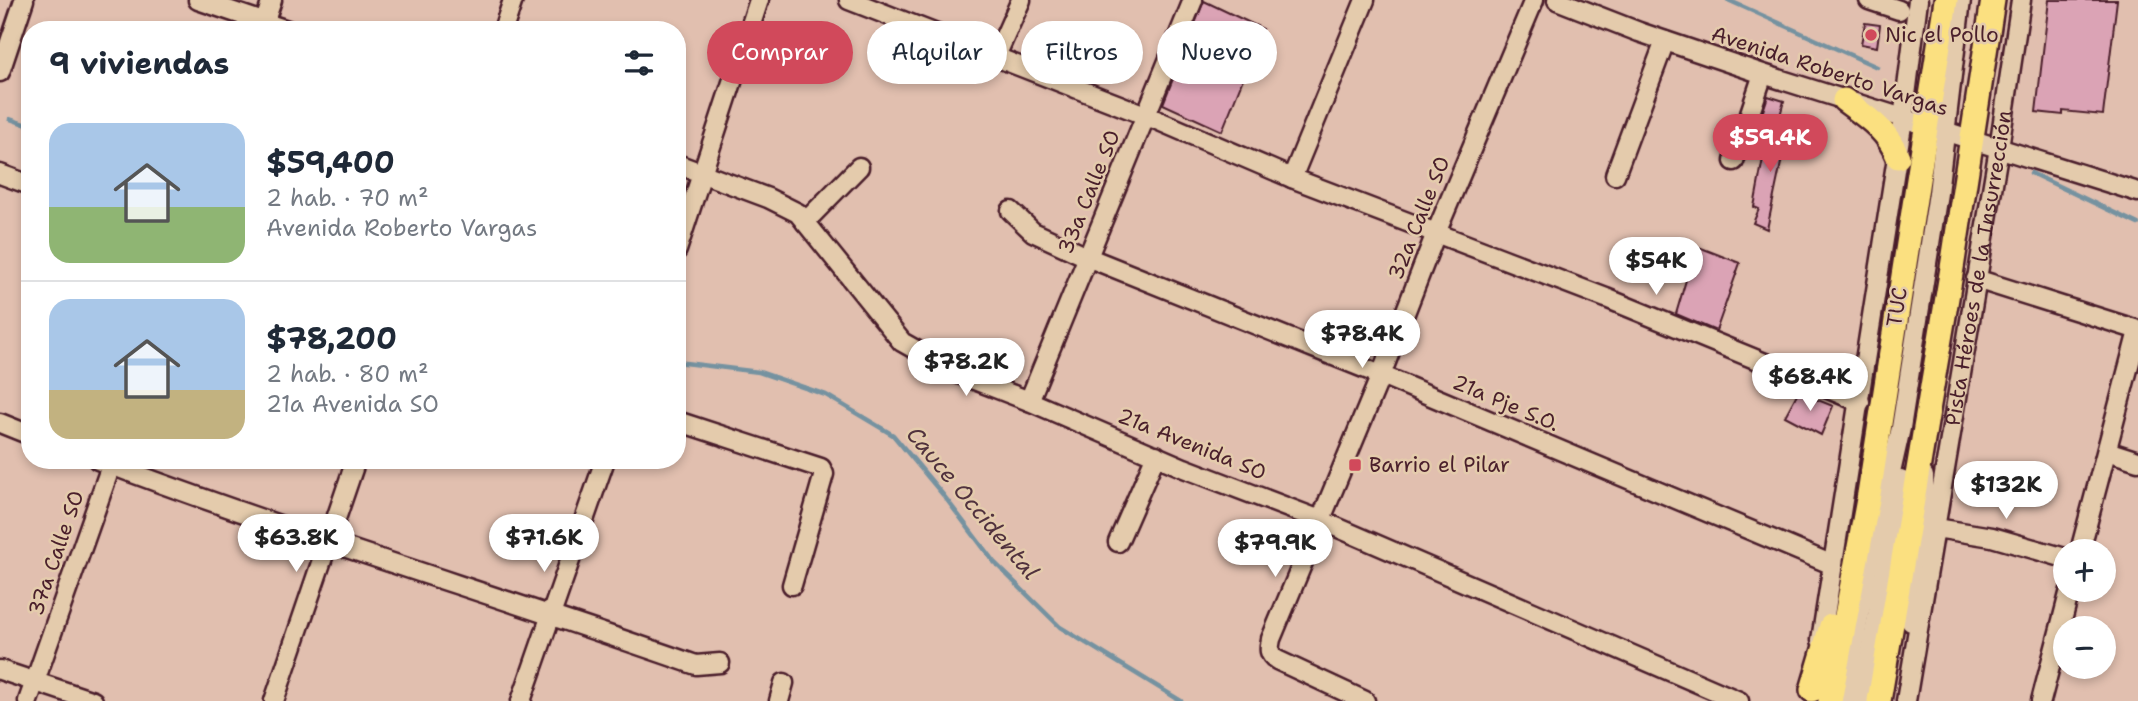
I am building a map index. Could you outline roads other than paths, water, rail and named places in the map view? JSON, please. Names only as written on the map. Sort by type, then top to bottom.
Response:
[{"type":"main road","name":"Pista Héroes de la Insurrección","points":[[1879,701],[1924,437],[1949,133],[1946,0]]},
{"type":"main road","name":"Pista Héroes de la Insurrección","points":[[1818,697],[1949,133],[1993,0]]},
{"type":"main road","points":[[1844,100],[1880,127],[1893,142],[1898,157]]},
{"type":"street","points":[[0,72],[24,0]]},
{"type":"street","points":[[198,0],[250,21]]},
{"type":"street","points":[[265,21],[272,0]]},
{"type":"street","points":[[506,21],[513,0]]},
{"type":"street","points":[[686,223],[759,0]]},
{"type":"street","points":[[849,0],[904,21]]},
{"type":"street","points":[[1007,31],[1021,0]]},
{"type":"street","name":"33a Calle SO","points":[[1029,401],[1193,0]]},
{"type":"street","points":[[1292,178],[1365,0]]},
{"type":"street","name":"32a Calle SO","points":[[1365,701],[1277,660],[1271,656],[1269,649],[1271,639],[1534,0]]},
{"type":"street","name":"Avenida Roberto Vargas","points":[[1557,0],[1665,41],[1903,120],[2138,192]]},
{"type":"street","points":[[1869,0],[1899,10]]},
{"type":"street","name":"Pista Héroes de la Insurrección","points":[[1818,697],[1833,565],[1898,157],[1918,0]]},
{"type":"street","name":"TUC","points":[[1862,701],[1948,189],[1949,133],[1961,0]]},
{"type":"street","name":"TUC","points":[[1845,701],[1860,611],[1901,428],[1970,0]]},
{"type":"street","name":"Pista Héroes de la Insurrección","points":[[1906,701],[1999,148],[2021,0]]},
{"type":"street","points":[[1615,175],[1665,41]]},
{"type":"street","points":[[1007,60],[1145,115],[1292,178],[1606,298],[1860,401]]},
{"type":"street","points":[[1734,161],[1761,80]]},
{"type":"street","name":"21a Avenida SO","points":[[686,167],[768,198],[797,213],[902,342],[959,374],[1320,520],[1739,701]]},
{"type":"street","points":[[805,222],[859,167]]},
{"type":"street","points":[[0,174],[21,182]]},
{"type":"street","name":"21a Pje S.O.","points":[[1011,211],[1032,232],[1087,257],[1381,375],[1833,565]]},
{"type":"street","points":[[1976,279],[2138,330],[2083,539]]},
{"type":"street","points":[[0,423],[21,431]]},
{"type":"street","points":[[686,424],[821,468],[824,474],[792,585]]},
{"type":"street","points":[[1910,681],[1912,599],[1925,518],[1924,437]]},
{"type":"street","points":[[2107,451],[2138,461]]},
{"type":"street","points":[[1118,542],[1156,455]]},
{"type":"street","name":"37a Calle SO","points":[[28,701],[105,469]]},
{"type":"street","points":[[126,469],[328,543],[550,613],[696,665],[720,663]]},
{"type":"street","points":[[274,701],[353,469]]},
{"type":"street","points":[[521,701],[602,469]]},
{"type":"street","points":[[1936,528],[1992,537],[2053,555]]},
{"type":"street","points":[[2041,701],[2067,602]]},
{"type":"street","points":[[0,670],[93,701]]},
{"type":"waterway","points":[[1728,0],[1877,67]]},
{"type":"waterway","name":"Cauce Occidental","points":[[10,119],[21,123]]},
{"type":"waterway","points":[[2031,173],[2138,224]]},
{"type":"waterway","name":"Cauce Occidental","points":[[686,363],[759,372],[826,395],[893,435],[994,562],[1060,627],[1181,701]]},
{"type":"place","name":"Nic el Pollo","points":[[1871,35]]},
{"type":"place","name":"Barrio el Pilar","points":[[1355,465]]}]
